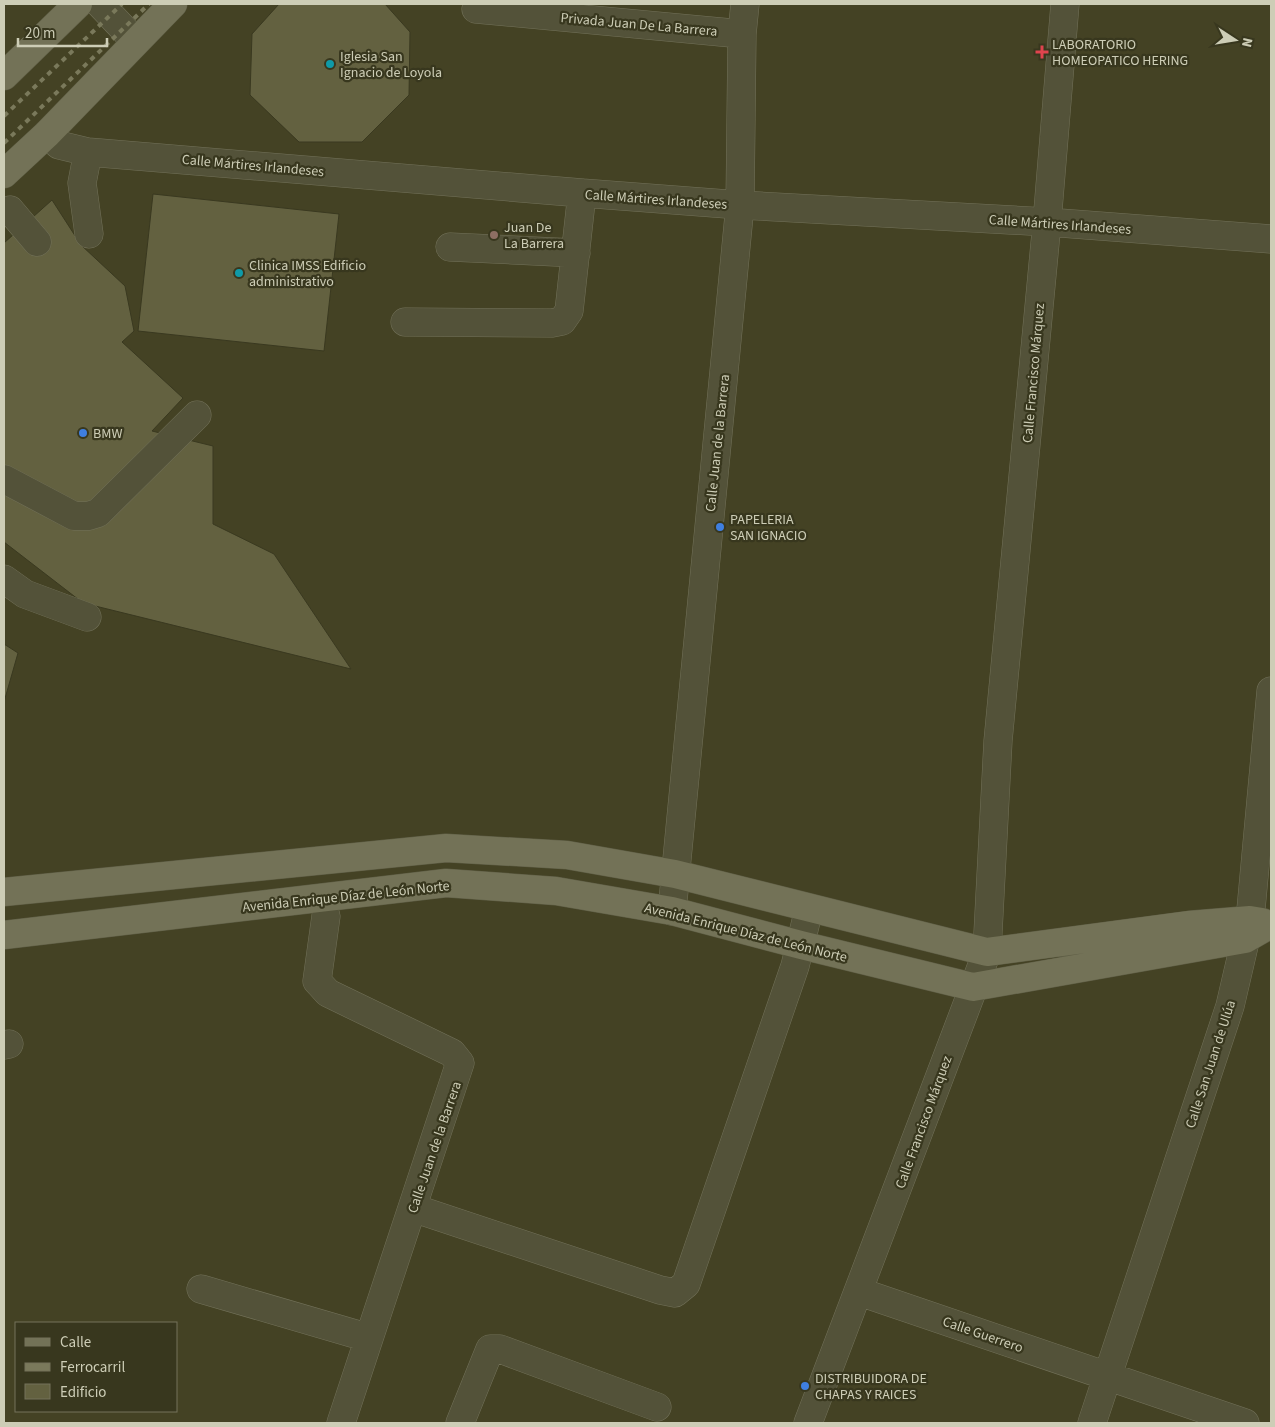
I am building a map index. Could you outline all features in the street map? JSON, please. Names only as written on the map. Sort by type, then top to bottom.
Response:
[{"type":"main road","points":[[4,76],[78,4]]},
{"type":"main road","points":[[4,174],[47,134],[135,41],[173,4]]},
{"type":"main road","points":[[4,892],[446,848],[567,855],[675,874],[986,952],[1189,925],[1259,927]]},
{"type":"main road","name":"Avenida Enrique Díaz de León Norte","points":[[4,935],[446,883],[556,892],[672,910],[801,946],[973,987],[1259,927]]},
{"type":"street","points":[[100,4],[135,41]]},
{"type":"street","name":"Calle Juan de la Barrera","points":[[672,910],[740,205],[742,34],[745,4]]},
{"type":"street","name":"Calle Francisco Márquez","points":[[808,1423],[860,1292],[986,952],[998,742],[1047,222],[1065,4]]},
{"type":"street","name":"Privada Juan De La Barrera","points":[[476,9],[742,34]]},
{"type":"street","name":"Calle Mártires Irlandeses","points":[[47,134],[59,145],[88,152],[740,205],[1047,222],[1271,239]]},
{"type":"street","points":[[88,152],[82,183],[89,234]]},
{"type":"street","points":[[405,322],[552,323],[562,321],[569,312],[582,193]]},
{"type":"street","points":[[6,210],[37,242]]},
{"type":"street","points":[[450,247],[576,253]]},
{"type":"street","points":[[4,479],[74,516],[88,516],[98,512],[197,416]]},
{"type":"street","points":[[4,580],[25,594],[87,617]]},
{"type":"street","name":"Calle San Juan de Ulúa","points":[[1092,1423],[1230,1006],[1259,927],[1271,692]]},
{"type":"street","points":[[413,1208],[660,1290],[675,1293],[686,1284],[801,946],[809,909]]},
{"type":"street","name":"Calle Juan de la Barrera","points":[[326,916],[317,981],[321,987],[328,993],[452,1053],[460,1063],[341,1423]]},
{"type":"street","points":[[201,1289],[370,1338]]},
{"type":"street","name":"Calle Guerrero","points":[[860,1292],[1245,1423]]},
{"type":"street","points":[[460,1423],[490,1350],[500,1349],[657,1407]]},
{"type":"building","name":"Iglesia San Ignacio de Loyola","points":[[279,4],[385,4],[410,32],[409,95],[362,142],[299,142],[250,95],[252,34]]},
{"type":"building","name":"Clinica IMSS Edificio administrativo","points":[[153,194],[339,214],[324,351],[138,331]]},
{"type":"building","name":"BMW","points":[[52,200],[81,245],[125,286],[134,331],[122,342],[183,398],[152,431],[213,446],[213,524],[274,554],[351,669],[83,603],[4,542],[4,243]]},
{"type":"building","points":[[4,644],[18,653],[4,702]]},
{"type":"railway","points":[[4,116],[122,4]]},
{"type":"railway","points":[[4,143],[149,4]]},
{"type":"place","name":"LABORATORIO HOMEOPATICO HERING","points":[[1042,52]]},
{"type":"place","name":"Iglesia San Ignacio de Loyola","points":[[330,64]]},
{"type":"place","name":"Juan De La Barrera","points":[[494,235]]},
{"type":"place","name":"Clinica IMSS Edificio administrativo","points":[[239,273]]},
{"type":"place","name":"BMW","points":[[83,433]]},
{"type":"place","name":"PAPELERIA SAN IGNACIO","points":[[720,527]]},
{"type":"place","name":"DISTRIBUIDORA DE CHAPAS Y RAICES","points":[[805,1386]]}]
